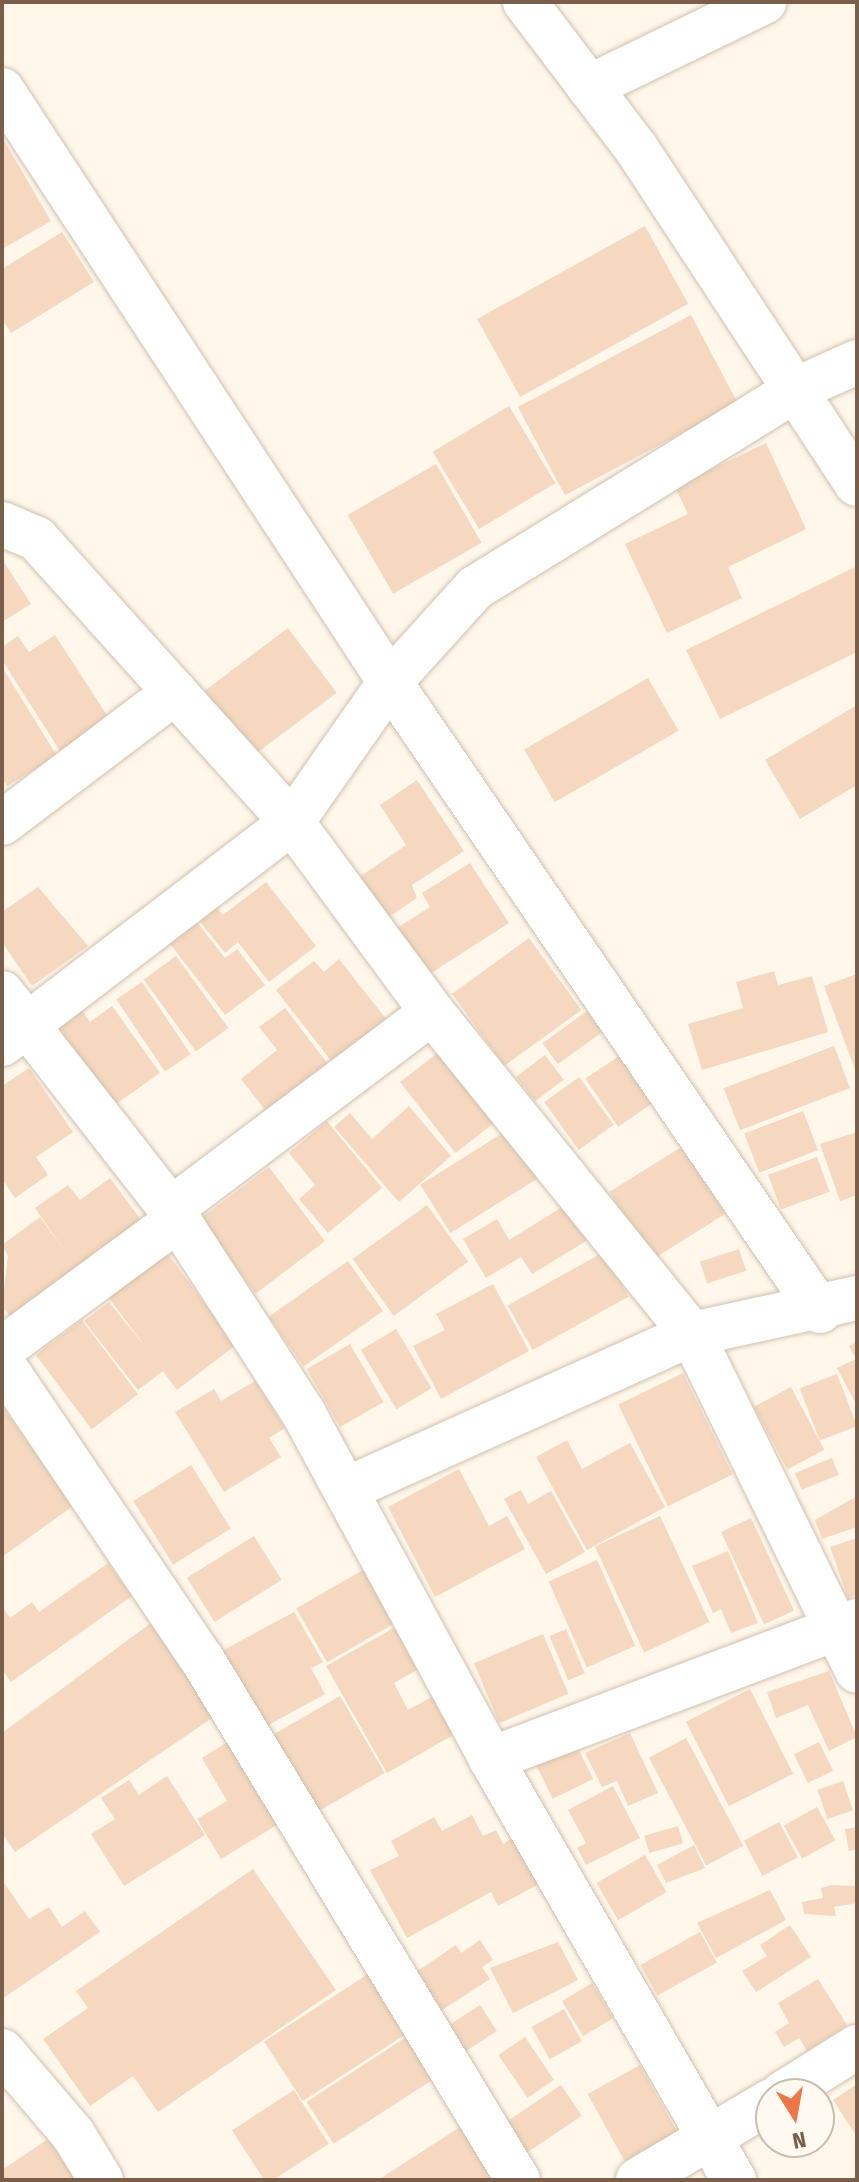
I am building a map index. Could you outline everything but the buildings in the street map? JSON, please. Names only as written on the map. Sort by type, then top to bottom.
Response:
[{"type":"street","points":[[525,2],[589,87],[799,388],[857,484]]},
{"type":"street","points":[[589,87],[764,2]]},
{"type":"street","points":[[2,90],[390,682],[839,1305],[692,1334],[347,1489]]},
{"type":"street","points":[[734,2180],[491,1759],[347,1489],[174,1215],[11,1021],[292,822],[390,682],[475,588],[799,388],[857,362]]},
{"type":"street","points":[[2,524],[37,539],[292,822],[432,1012],[692,1334],[845,1625],[857,1671]]},
{"type":"street","points":[[2,823],[175,692]]},
{"type":"street","points":[[2,1349],[432,1012]]},
{"type":"street","points":[[2,1363],[202,1659],[518,2180]]},
{"type":"street","points":[[491,1759],[845,1625]]},
{"type":"street","points":[[808,2078],[857,2047]]},
{"type":"street","points":[[2,2051],[73,2134],[101,2180]]},
{"type":"street","points":[[638,2180],[755,2111]]}]
